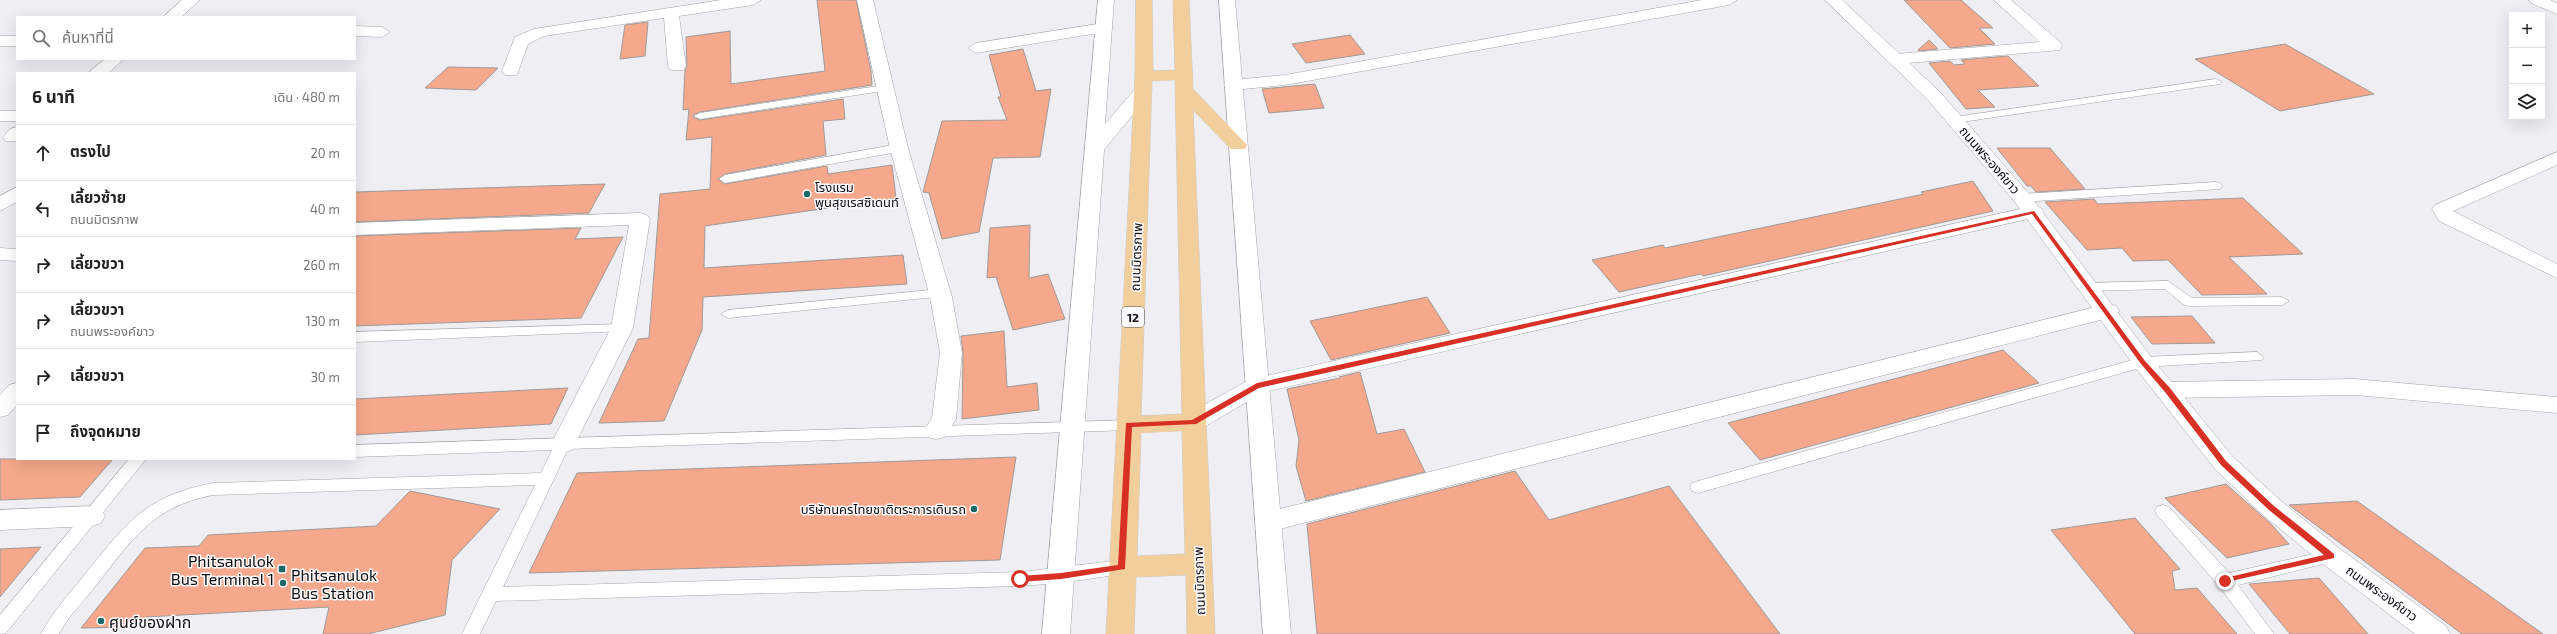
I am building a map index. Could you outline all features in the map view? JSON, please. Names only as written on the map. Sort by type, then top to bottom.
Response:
[{"type":"main road","name":"ถนนมิตรภาพ","points":[[1120,634],[1143,84],[1144,0]]},
{"type":"main road","name":"ถนนมิตรภาพ","points":[[1181,0],[1193,422],[1201,634]]},
{"type":"main road","points":[[1143,84],[1184,82],[1238,145]]},
{"type":"main road","points":[[1129,424],[1193,422]]},
{"type":"main road","points":[[1122,567],[1199,564]]},
{"type":"street","points":[[172,16],[192,0]]},
{"type":"street","points":[[511,71],[521,41],[540,32],[670,12],[716,3],[753,0]]},
{"type":"street","points":[[865,0],[899,148],[940,293],[951,353],[944,419],[936,431]]},
{"type":"street","points":[[1056,634],[1106,0]]},
{"type":"street","points":[[1227,0],[1277,634]]},
{"type":"street","points":[[1233,85],[1285,80],[1729,0]]},
{"type":"street","name":"ถนนพระองค์ขาว","points":[[1833,0],[1896,59],[1955,120],[2028,205],[2086,287],[2108,311],[2143,362],[2168,390],[2224,463],[2272,508],[2331,556],[2436,634]]},
{"type":"street","points":[[1896,59],[2054,46],[2002,0]]},
{"type":"street","points":[[2536,0],[2557,9]]},
{"type":"street","points":[[670,12],[677,66]]},
{"type":"street","points":[[976,48],[1104,28]]},
{"type":"street","points":[[356,31],[382,32]]},
{"type":"street","points":[[0,41],[16,41]]},
{"type":"street","points":[[98,72],[115,60]]},
{"type":"street","points":[[1094,148],[1143,84]]},
{"type":"street","points":[[0,116],[16,116]]},
{"type":"street","points":[[2557,158],[2442,209],[2446,217],[2557,272]]},
{"type":"street","points":[[0,205],[16,194]]},
{"type":"street","points":[[1193,422],[1257,386],[2028,205]]},
{"type":"street","points":[[356,229],[640,219],[622,328],[563,444]]},
{"type":"street","points":[[0,254],[16,255]]},
{"type":"street","points":[[1268,522],[2108,311]]},
{"type":"street","points":[[2168,390],[2355,386],[2557,405]]},
{"type":"street","points":[[0,409],[16,393]]},
{"type":"street","points":[[0,520],[92,516]]},
{"type":"lane","points":[[1955,120],[2216,82]]},
{"type":"lane","points":[[700,116],[885,88]]},
{"type":"lane","points":[[725,179],[899,148]]},
{"type":"lane","points":[[2028,205],[2216,186]]},
{"type":"lane","points":[[2086,287],[2168,284],[2189,302],[2282,301]]},
{"type":"lane","points":[[728,314],[940,293]]},
{"type":"lane","points":[[356,337],[622,328]]},
{"type":"lane","points":[[1698,487],[2143,362],[2257,357]]},
{"type":"lane","points":[[356,451],[1129,424]]},
{"type":"lane","points":[[470,634],[563,444]]},
{"type":"lane","points":[[0,628],[137,460]]},
{"type":"lane","points":[[50,634],[133,526],[161,504],[179,496],[213,489],[546,479]]},
{"type":"lane","points":[[2163,511],[2225,581],[2265,634]]},
{"type":"lane","points":[[2225,581],[2331,556]]},
{"type":"lane","points":[[490,594],[1061,576],[1122,567]]},
{"type":"building","points":[[817,0],[856,0],[871,71],[872,85],[700,112],[693,115],[693,117],[700,120],[843,99],[845,119],[823,121],[826,155],[725,174],[718,179],[725,184],[827,166],[828,174],[892,165],[896,198],[705,226],[704,268],[903,255],[907,284],[703,297],[702,330],[664,421],[599,423],[638,339],[649,338],[660,194],[710,189],[712,137],[686,140],[689,109],[683,110],[685,70],[687,66],[686,37],[730,31],[731,84],[825,71]]},
{"type":"building","points":[[1904,0],[1961,0],[1993,28],[1979,28],[1995,44],[1950,48]]},
{"type":"building","points":[[648,22],[645,56],[620,59],[625,25]]},
{"type":"building","points":[[1350,35],[1365,54],[1306,63],[1292,44]]},
{"type":"building","points":[[1929,40],[1938,49],[1918,50]]},
{"type":"building","points":[[2285,44],[2374,94],[2280,111],[2195,59]]},
{"type":"building","points":[[1023,49],[1036,91],[1051,89],[1040,157],[993,158],[979,232],[942,239],[929,193],[923,192],[942,121],[1007,120],[998,97],[1001,97],[989,55]]},
{"type":"building","points":[[2008,56],[2039,86],[1978,90],[1995,107],[1966,109],[1929,63],[1950,61],[1954,65],[1965,64],[1961,60]]},
{"type":"building","points":[[448,67],[498,68],[476,90],[425,88]]},
{"type":"building","points":[[1315,84],[1324,108],[1269,113],[1262,89]]},
{"type":"building","points":[[1997,148],[2050,148],[2085,189],[2036,192],[2031,186],[2027,186]]},
{"type":"building","points":[[1973,181],[1993,211],[1703,276],[1701,274],[1619,292],[1592,260],[1663,245],[1665,248],[1924,194],[1921,192]]},
{"type":"building","points":[[605,184],[589,213],[356,222],[356,192]]},
{"type":"building","points":[[2243,198],[2303,254],[2229,257],[2267,294],[2202,295],[2168,260],[2133,261],[2122,248],[2087,250],[2045,202],[2094,199],[2098,204]]},
{"type":"building","points":[[1030,225],[1029,278],[1048,274],[1065,319],[1013,330],[996,277],[987,278],[990,228]]},
{"type":"building","points":[[581,228],[575,239],[623,237],[581,318],[356,326],[356,236]]},
{"type":"building","points":[[1427,297],[1450,333],[1331,360],[1310,321]]},
{"type":"building","points":[[2192,316],[2215,343],[2152,344],[2131,317]]},
{"type":"building","points":[[1004,331],[1007,387],[1037,383],[1039,410],[962,419],[963,353],[961,336]]},
{"type":"building","points":[[2003,350],[2039,383],[1760,460],[1728,423]]},
{"type":"building","points":[[1360,372],[1377,434],[1404,429],[1425,472],[1306,501],[1296,466],[1299,440],[1287,389],[1340,378],[1339,377]]},
{"type":"building","points":[[568,388],[551,424],[356,435],[356,399]]},
{"type":"building","points":[[1016,457],[1000,560],[529,573],[577,473]]},
{"type":"building","points":[[0,459],[112,460],[80,497],[0,500]]},
{"type":"building","points":[[1515,471],[1549,520],[1669,486],[1780,634],[1317,634],[1307,524]]},
{"type":"building","points":[[2226,484],[2270,523],[2289,544],[2227,558],[2165,498]]},
{"type":"building","name":"Phitsanulok Bus Station","points":[[410,491],[500,509],[452,560],[445,615],[368,634],[323,634],[329,607],[146,617],[138,627],[81,628],[145,548],[199,546],[208,535],[376,526]]},
{"type":"building","points":[[2357,501],[2543,634],[2462,634],[2289,505]]},
{"type":"building","points":[[2135,518],[2180,569],[2172,571],[2175,590],[2197,588],[2237,634],[2135,634],[2051,530]]},
{"type":"building","points":[[41,547],[0,597],[0,549]]},
{"type":"building","points":[[2319,578],[2368,634],[2290,634],[2249,584]]},
{"type":"place","name":"โรงแรม พูนสุขเรสซิเดนท์","points":[[807,194]]},
{"type":"place","name":"บริษัทนครไทยชาติตระการเดินรถ","points":[[974,509]]},
{"type":"place","name":"Phitsanulok Bus Terminal 1","points":[[282,569]]},
{"type":"place","name":"Phitsanulok Bus Station","points":[[283,583]]},
{"type":"place","name":"ศูนย์ของฝาก","points":[[101,621]]},
{"type":"route","points":[[1020,579],[1061,576],[1122,567],[1129,424],[1193,422],[1257,386],[2034,212],[2086,287],[2108,311],[2143,362],[2168,390],[2224,463],[2272,508],[2331,556],[2225,581]]}]
